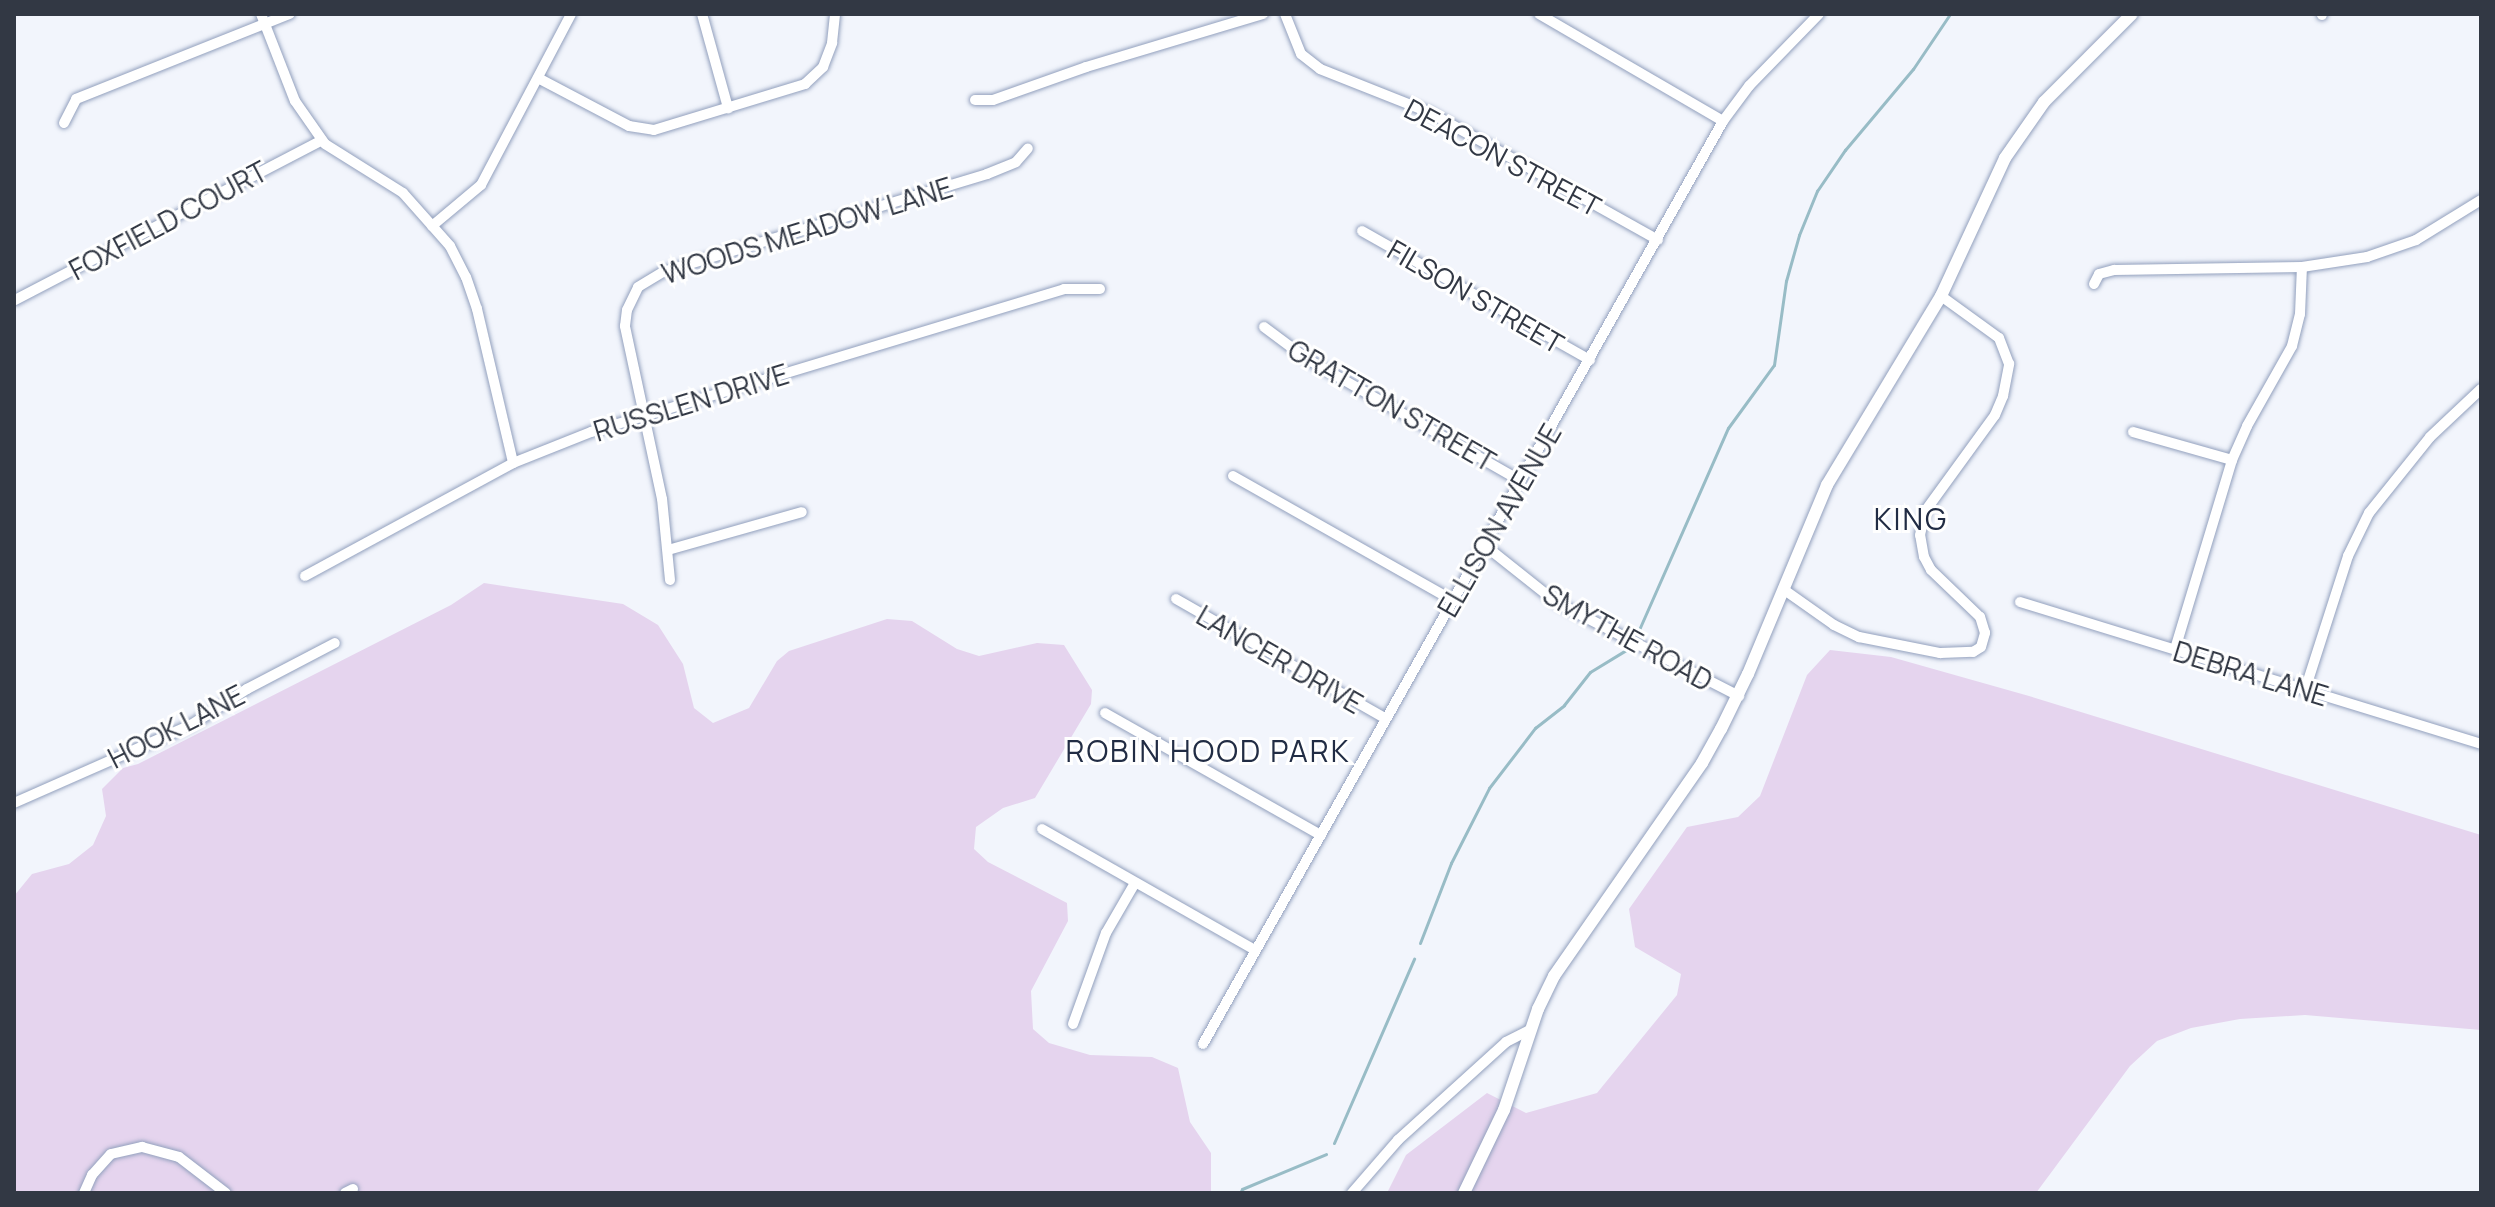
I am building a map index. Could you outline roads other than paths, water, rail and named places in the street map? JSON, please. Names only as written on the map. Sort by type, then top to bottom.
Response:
[{"type":"street","points":[[64,123],[76,99],[263,19],[290,14]]},
{"type":"street","points":[[432,226],[481,185],[571,14]]},
{"type":"street","points":[[702,14],[728,108]]},
{"type":"street","points":[[538,78],[629,126],[654,130],[805,84],[823,67],[832,43],[835,14]]},
{"type":"street","points":[[975,100],[993,100],[1086,67],[1263,14]]},
{"type":"street","name":"DEACON STREET","points":[[1285,14],[1301,54],[1320,69],[1431,113],[1658,240]]},
{"type":"street","points":[[1539,14],[1723,121]]},
{"type":"street","name":"ELLISON AVENUE","points":[[1203,1044],[1723,121],[1749,86],[1819,14]]},
{"type":"street","points":[[1464,1193],[1504,1110],[1554,976],[1702,763],[1739,696],[1839,463],[1941,296],[1990,185],[2044,102],[2132,14]]},
{"type":"street","points":[[263,19],[295,101],[322,140],[403,193],[450,246],[466,277],[513,463]]},
{"type":"street","name":"FOXFIELD COURT","points":[[15,300],[322,140]]},
{"type":"street","name":"WOODS MEADOW LANE","points":[[670,580],[668,550],[645,416],[625,326],[632,297],[646,280],[987,174],[1016,162],[1028,148]]},
{"type":"street","points":[[2094,284],[2099,274],[2114,270],[2302,267],[2341,263],[2392,250],[2438,229],[2481,200]]},
{"type":"street","name":"FILSON STREET","points":[[1362,231],[1590,360]]},
{"type":"street","points":[[2175,649],[2232,460],[2247,426],[2292,346],[2300,314],[2302,267]]},
{"type":"street","name":"RUSSLEN DRIVE","points":[[305,576],[513,463],[591,432],[1064,289],[1100,289]]},
{"type":"street","points":[[1783,589],[1834,625],[1859,637],[1940,653],[1973,652],[1981,647],[1985,633],[1980,617],[1931,570],[1924,557],[1920,535],[1926,510],[1995,415],[2003,396],[2009,364],[1999,338],[1941,296]]},
{"type":"street","name":"GRATTON STREET","points":[[1264,327],[1307,359],[1521,481]]},
{"type":"street","points":[[2305,690],[2348,556],[2369,513],[2422,446],[2481,389]]},
{"type":"street","points":[[2133,432],[2232,460]]},
{"type":"street","points":[[1233,476],[1454,601]]},
{"type":"street","points":[[668,550],[802,512]]},
{"type":"street","name":"SMYTHE ROAD","points":[[1483,544],[1556,602],[1739,696]]},
{"type":"street","name":"LANCER DRIVE","points":[[1176,599],[1385,718]]},
{"type":"street","name":"DEBRA LANE","points":[[2020,602],[2480,741]]},
{"type":"street","name":"HOOK LANE","points":[[14,803],[191,725],[247,689],[335,643]]},
{"type":"street","points":[[1105,713],[1321,835]]},
{"type":"street","points":[[1042,829],[1255,950]]},
{"type":"street","points":[[1073,1024],[1106,933],[1135,883]]},
{"type":"street","points":[[1352,1193],[1398,1140],[1506,1042],[1532,1029]]},
{"type":"street","points":[[84,1193],[92,1175],[111,1154],[142,1147],[179,1157],[226,1193]]},
{"type":"waterway","points":[[1638,632],[1728,428],[1774,365],[1786,281],[1799,235],[1817,191],[1845,150],[1913,69],[1950,14]]},
{"type":"waterway","points":[[1420,943],[1451,863],[1489,788],[1535,728],[1564,705],[1590,672],[1626,650]]},
{"type":"waterway","points":[[1334,1143],[1414,959]]},
{"type":"waterway","points":[[1240,1193],[1242,1189],[1326,1154]]},
{"type":"district","name":"KING","points":[[1911,519]]},
{"type":"district","name":"ROBIN HOOD PARK","points":[[1208,751]]}]
